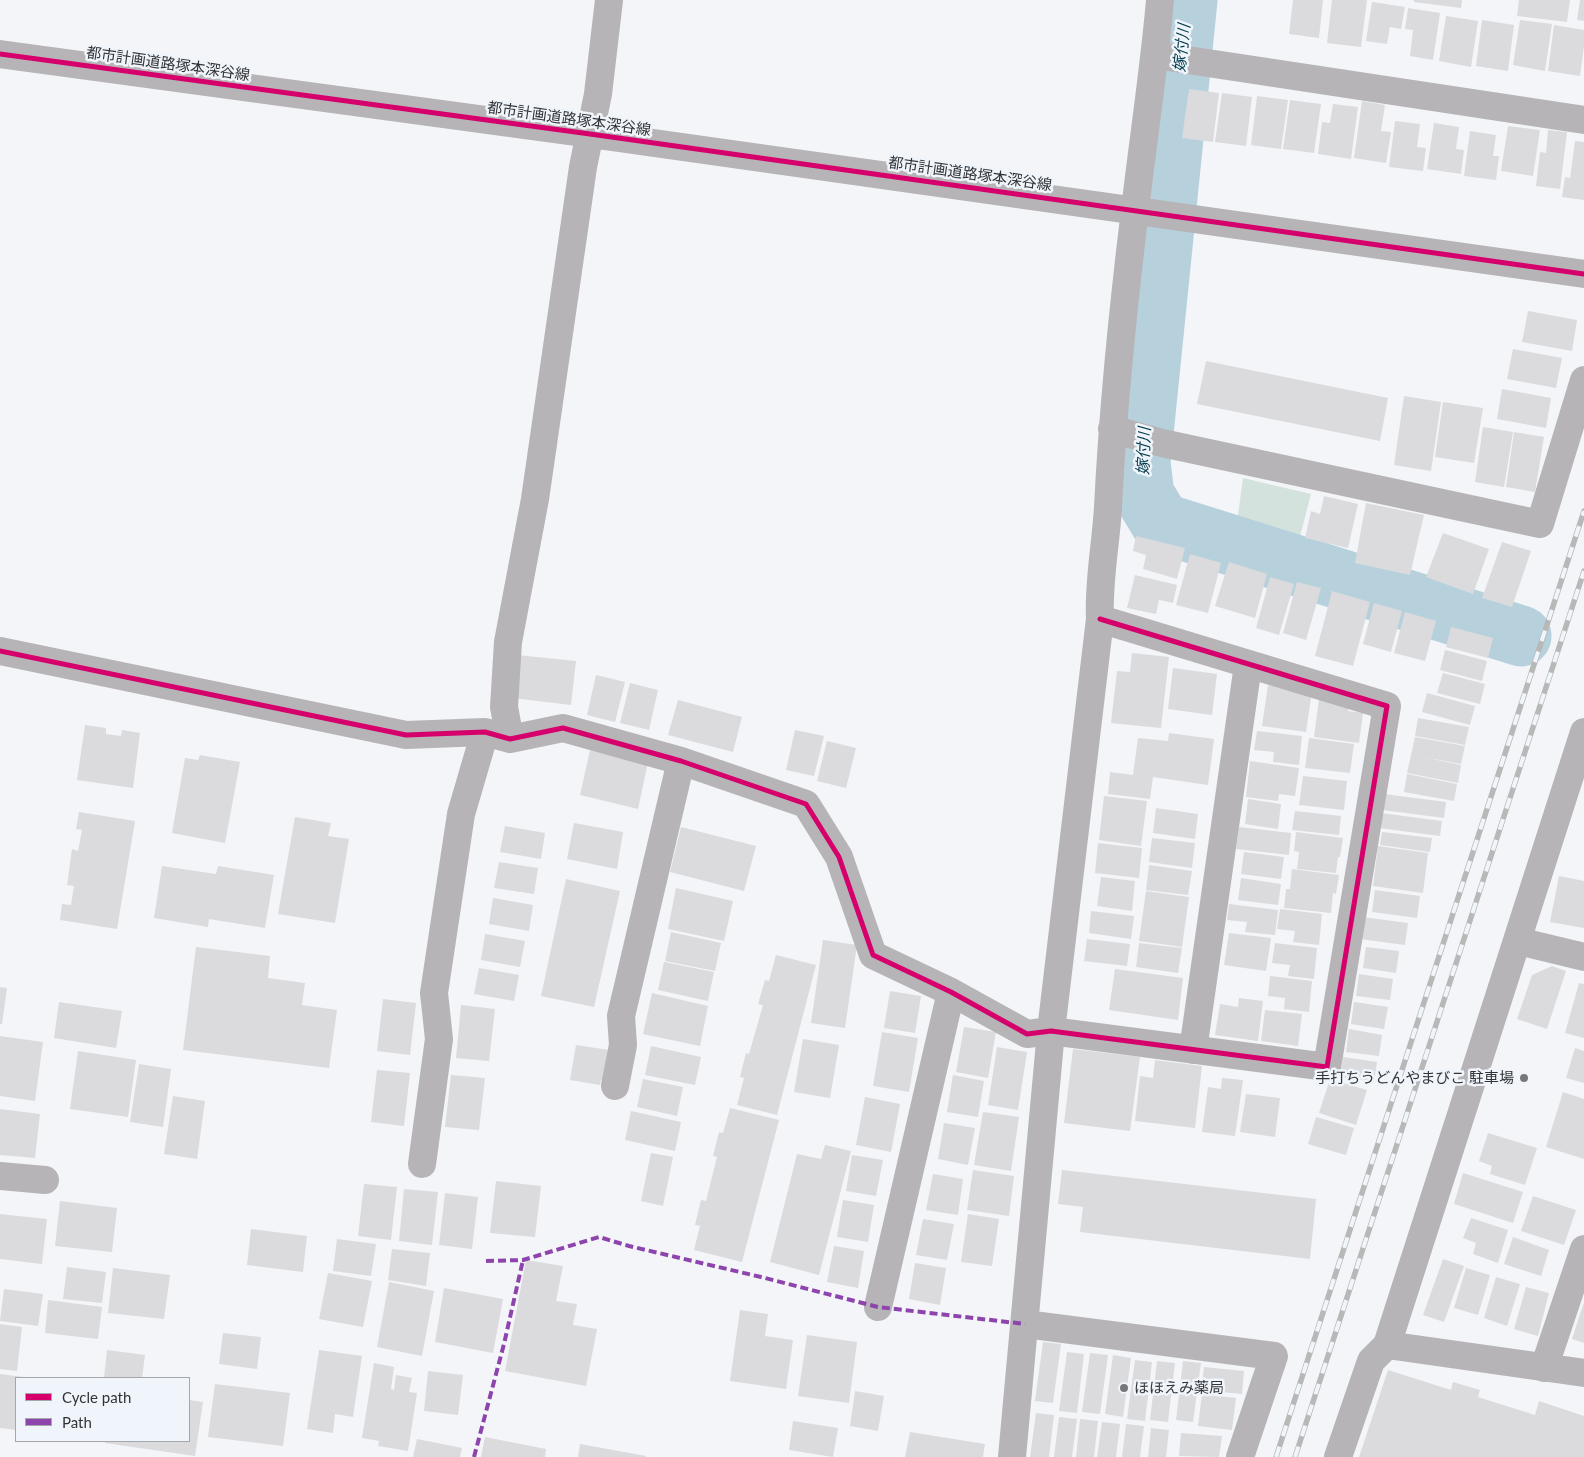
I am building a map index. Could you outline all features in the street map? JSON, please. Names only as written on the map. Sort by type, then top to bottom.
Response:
[{"type":"street","points":[[422,1164],[439,1038],[434,993],[461,814],[498,735],[504,707],[508,642],[535,499],[583,166],[598,94],[609,0]]},
{"type":"street","points":[[1012,1457],[1051,1031],[1100,620],[1099,598],[1106,536],[1112,429],[1134,210],[1155,53],[1160,0]]},
{"type":"street","points":[[1155,53],[1168,57],[1584,120]]},
{"type":"street","name":"都市計画道路塚本深谷線","points":[[0,54],[590,134],[1584,274]]},
{"type":"street","points":[[1112,429],[1162,443],[1540,524],[1584,380]]},
{"type":"street","points":[[0,651],[406,736],[498,735],[563,728],[681,761],[806,804],[839,857],[873,954],[950,992],[1027,1034],[1051,1031],[1327,1067],[1387,706],[1100,620]]},
{"type":"street","points":[[1193,1050],[1248,665]]},
{"type":"street","points":[[1338,1457],[1371,1361],[1387,1345],[1584,732]]},
{"type":"street","points":[[615,1086],[623,1045],[621,1016],[681,761]]},
{"type":"street","points":[[1518,941],[1584,957]]},
{"type":"street","points":[[878,1307],[950,992]]},
{"type":"street","points":[[0,1176],[45,1180]]},
{"type":"street","points":[[1544,1368],[1584,1249]]},
{"type":"street","points":[[1025,1324],[1274,1356],[1240,1457]]},
{"type":"street","points":[[1387,1345],[1584,1373]]},
{"type":"shaded area","points":[[1243,478],[1311,494],[1297,548],[1236,530]]},
{"type":"building","points":[[1293,0],[1323,0],[1319,38],[1289,34]]},
{"type":"building","points":[[1332,0],[1367,0],[1361,47],[1327,43]]},
{"type":"building","points":[[1414,0],[1462,0],[1461,8],[1414,2]]},
{"type":"building","points":[[1519,0],[1570,0],[1567,22],[1517,16]]},
{"type":"building","points":[[1580,0],[1584,0],[1584,21],[1577,20]]},
{"type":"building","points":[[1372,2],[1405,7],[1401,29],[1390,27],[1387,44],[1366,41]]},
{"type":"building","points":[[1408,8],[1440,13],[1433,60],[1410,56],[1413,30],[1405,29]]},
{"type":"building","points":[[1446,16],[1478,21],[1471,67],[1439,61]]},
{"type":"building","points":[[1482,20],[1514,25],[1508,71],[1476,66]]},
{"type":"building","points":[[1520,20],[1552,24],[1545,71],[1513,65]]},
{"type":"building","points":[[1554,25],[1584,30],[1580,76],[1548,71]]},
{"type":"building","points":[[1189,89],[1219,93],[1213,142],[1182,138]]},
{"type":"building","points":[[1222,93],[1252,97],[1246,146],[1215,142]]},
{"type":"building","points":[[1257,96],[1288,100],[1281,149],[1251,145]]},
{"type":"building","points":[[1290,100],[1321,104],[1314,153],[1283,149]]},
{"type":"building","points":[[1362,101],[1385,105],[1381,131],[1391,132],[1386,163],[1354,158]]},
{"type":"building","points":[[1333,104],[1358,107],[1351,159],[1318,154],[1322,122],[1330,123]]},
{"type":"building","points":[[1395,121],[1420,124],[1417,147],[1426,148],[1423,171],[1389,167]]},
{"type":"building","points":[[1434,123],[1459,127],[1456,149],[1464,150],[1461,174],[1427,169]]},
{"type":"building","points":[[1508,126],[1540,130],[1533,176],[1501,171]]},
{"type":"building","points":[[1548,130],[1567,132],[1560,189],[1536,186],[1540,152],[1546,153]]},
{"type":"building","points":[[1470,131],[1496,135],[1493,156],[1499,156],[1496,180],[1464,176]]},
{"type":"building","points":[[1575,141],[1584,142],[1584,200],[1562,197],[1565,177],[1570,178]]},
{"type":"building","points":[[1528,311],[1577,320],[1572,351],[1522,342]]},
{"type":"building","points":[[1513,349],[1562,358],[1556,388],[1507,379]]},
{"type":"building","points":[[1206,361],[1388,398],[1380,441],[1197,404]]},
{"type":"building","points":[[1502,389],[1551,398],[1546,428],[1497,419]]},
{"type":"building","points":[[1404,396],[1441,402],[1431,471],[1394,465]]},
{"type":"building","points":[[1443,402],[1483,408],[1474,463],[1435,457]]},
{"type":"building","points":[[1483,427],[1513,432],[1504,487],[1475,482]]},
{"type":"building","points":[[1514,432],[1544,437],[1535,492],[1506,487]]},
{"type":"building","points":[[1324,496],[1358,504],[1348,548],[1305,538],[1311,511],[1320,514]]},
{"type":"building","points":[[1366,503],[1424,515],[1410,575],[1355,563]]},
{"type":"building","points":[[1443,533],[1489,549],[1473,594],[1426,577]]},
{"type":"building","points":[[1136,536],[1185,548],[1177,579],[1143,569],[1146,555],[1133,551]]},
{"type":"building","points":[[1502,542],[1531,551],[1512,607],[1482,598]]},
{"type":"building","points":[[1190,554],[1221,563],[1208,613],[1176,605]]},
{"type":"building","points":[[1229,562],[1267,574],[1255,618],[1215,606]]},
{"type":"building","points":[[1135,575],[1177,585],[1173,603],[1159,600],[1156,614],[1127,608]]},
{"type":"building","points":[[1270,577],[1294,584],[1279,635],[1256,628]]},
{"type":"building","points":[[1297,582],[1321,588],[1306,640],[1283,633]]},
{"type":"building","points":[[1332,591],[1370,602],[1353,666],[1315,656]]},
{"type":"building","points":[[1374,603],[1402,611],[1391,652],[1363,644]]},
{"type":"building","points":[[1405,612],[1436,621],[1425,661],[1394,653]]},
{"type":"building","points":[[1451,627],[1493,638],[1488,658],[1446,647]]},
{"type":"building","points":[[1445,650],[1487,661],[1482,681],[1440,670]]},
{"type":"building","points":[[1132,653],[1169,657],[1161,728],[1111,723],[1117,671],[1130,672]]},
{"type":"building","points":[[517,655],[576,661],[571,705],[512,698]]},
{"type":"building","points":[[1173,668],[1217,674],[1212,715],[1168,709]]},
{"type":"building","points":[[1443,673],[1485,684],[1480,704],[1437,693]]},
{"type":"building","points":[[596,675],[625,682],[615,722],[587,715]]},
{"type":"building","points":[[630,683],[658,690],[649,730],[620,723]]},
{"type":"building","points":[[1268,685],[1312,691],[1306,732],[1262,726]]},
{"type":"building","points":[[1427,693],[1475,706],[1470,725],[1422,712]]},
{"type":"building","points":[[1319,699],[1349,703],[1348,711],[1363,713],[1359,743],[1314,737]]},
{"type":"building","points":[[678,700],[742,717],[733,752],[668,735]]},
{"type":"building","points":[[1418,718],[1469,727],[1465,745],[1415,736]]},
{"type":"building","points":[[85,725],[106,728],[106,734],[121,736],[122,730],[140,733],[133,788],[77,780]]},
{"type":"building","points":[[795,730],[824,736],[814,776],[786,770]]},
{"type":"building","points":[[1257,731],[1302,736],[1299,765],[1273,762],[1274,752],[1254,750]]},
{"type":"building","points":[[1169,733],[1214,739],[1208,785],[1153,777],[1150,799],[1108,794],[1110,772],[1133,775],[1138,738],[1168,741]]},
{"type":"building","points":[[1415,737],[1465,746],[1461,764],[1423,757],[1461,765],[1458,783],[1407,773]]},
{"type":"building","points":[[1309,738],[1354,744],[1350,773],[1305,768]]},
{"type":"building","points":[[827,741],[856,748],[846,788],[817,781]]},
{"type":"building","points":[[590,750],[648,762],[638,809],[580,795]]},
{"type":"building","points":[[200,755],[240,762],[225,843],[172,833],[185,758],[198,760]]},
{"type":"building","points":[[1250,761],[1299,768],[1295,796],[1279,794],[1278,801],[1246,797]]},
{"type":"building","points":[[1407,774],[1457,784],[1454,801],[1404,792]]},
{"type":"building","points":[[1303,776],[1347,781],[1344,810],[1299,805]]},
{"type":"building","points":[[1384,794],[1446,802],[1444,818],[1382,810]]},
{"type":"building","points":[[1104,796],[1147,801],[1141,846],[1099,840]]},
{"type":"building","points":[[1248,799],[1281,804],[1278,829],[1245,824]]},
{"type":"building","points":[[1156,808],[1198,814],[1195,839],[1153,833]]},
{"type":"building","points":[[1295,811],[1341,816],[1339,835],[1292,830]]},
{"type":"building","points":[[79,812],[135,821],[117,929],[60,920],[62,904],[71,905],[74,886],[67,885],[72,849],[78,851],[82,830],[76,829]]},
{"type":"building","points":[[1381,813],[1442,821],[1440,836],[1379,828]]},
{"type":"building","points":[[295,817],[331,823],[328,836],[349,839],[335,923],[278,914]]},
{"type":"building","points":[[574,823],[623,832],[617,869],[567,859]]},
{"type":"building","points":[[505,826],[545,833],[541,859],[500,852]]},
{"type":"building","points":[[681,827],[756,846],[744,891],[670,872]]},
{"type":"building","points":[[1239,827],[1291,833],[1289,855],[1236,849]]},
{"type":"building","points":[[1296,832],[1343,838],[1336,873],[1297,869],[1299,852],[1294,851]]},
{"type":"building","points":[[1382,832],[1432,838],[1430,852],[1380,845]]},
{"type":"building","points":[[1152,838],[1195,843],[1192,868],[1149,862]]},
{"type":"building","points":[[1098,843],[1142,848],[1139,878],[1095,873]]},
{"type":"building","points":[[1378,846],[1428,853],[1423,893],[1373,886]]},
{"type":"building","points":[[1244,852],[1284,857],[1281,879],[1241,874]]},
{"type":"building","points":[[499,862],[538,868],[534,894],[494,888]]},
{"type":"building","points":[[1149,865],[1192,871],[1188,895],[1146,890]]},
{"type":"building","points":[[162,866],[216,874],[218,866],[274,875],[265,928],[209,919],[208,927],[154,918]]},
{"type":"building","points":[[1292,869],[1339,875],[1336,894],[1333,893],[1331,913],[1284,908],[1286,889],[1290,889]]},
{"type":"building","points":[[1559,876],[1584,881],[1584,928],[1550,922]]},
{"type":"building","points":[[1101,877],[1135,881],[1132,911],[1097,906]]},
{"type":"building","points":[[1241,878],[1281,884],[1278,905],[1238,900]]},
{"type":"building","points":[[566,879],[620,891],[594,1007],[541,996]]},
{"type":"building","points":[[676,888],[733,901],[724,941],[668,929]]},
{"type":"building","points":[[1375,890],[1420,896],[1417,918],[1372,912]]},
{"type":"building","points":[[1146,891],[1189,897],[1182,947],[1139,941]]},
{"type":"building","points":[[493,898],[533,905],[529,931],[489,924]]},
{"type":"building","points":[[1229,904],[1278,910],[1275,935],[1245,932],[1247,922],[1227,920]]},
{"type":"building","points":[[1280,909],[1322,914],[1319,945],[1293,942],[1295,931],[1277,929]]},
{"type":"building","points":[[1091,911],[1134,916],[1131,939],[1089,933]]},
{"type":"building","points":[[1363,917],[1408,923],[1405,945],[1360,939]]},
{"type":"building","points":[[671,932],[721,943],[715,971],[665,961]]},
{"type":"building","points":[[1229,933],[1271,938],[1266,971],[1224,965]]},
{"type":"building","points":[[485,934],[525,941],[520,967],[481,960]]},
{"type":"building","points":[[1087,939],[1130,944],[1127,966],[1084,961]]},
{"type":"building","points":[[823,940],[857,945],[845,1028],[811,1023]]},
{"type":"building","points":[[1139,943],[1182,948],[1178,973],[1136,967]]},
{"type":"building","points":[[1275,943],[1317,948],[1314,979],[1288,976],[1290,965],[1272,963]]},
{"type":"building","points":[[196,947],[270,956],[268,978],[305,983],[302,1005],[337,1010],[329,1068],[183,1050]]},
{"type":"building","points":[[1366,947],[1399,951],[1396,973],[1363,968]]},
{"type":"building","points":[[776,955],[816,965],[777,1115],[737,1105],[744,1078],[740,1077],[746,1053],[749,1054],[763,1005],[758,1004],[765,980],[769,981]]},
{"type":"building","points":[[664,962],[714,972],[708,1001],[658,990]]},
{"type":"building","points":[[1552,966],[1566,971],[1547,1029],[1517,1019],[1532,975]]},
{"type":"building","points":[[479,968],[519,975],[514,1001],[474,994]]},
{"type":"building","points":[[1115,969],[1183,978],[1178,1020],[1109,1010]]},
{"type":"building","points":[[1359,974],[1393,979],[1390,1000],[1356,996]]},
{"type":"building","points":[[1270,976],[1312,981],[1309,1012],[1284,1009],[1285,998],[1268,996]]},
{"type":"building","points":[[1579,983],[1584,984],[1584,1038],[1565,1033]]},
{"type":"building","points":[[0,987],[7,988],[2,1024],[0,1024]]},
{"type":"building","points":[[890,991],[921,996],[915,1033],[884,1028]]},
{"type":"building","points":[[652,993],[708,1006],[700,1046],[643,1034]]},
{"type":"building","points":[[1239,998],[1263,1001],[1258,1041],[1215,1035],[1220,1004],[1238,1007]]},
{"type":"building","points":[[383,999],[416,1003],[410,1055],[377,1051]]},
{"type":"building","points":[[59,1002],[122,1011],[116,1048],[54,1038]]},
{"type":"building","points":[[1354,1002],[1388,1007],[1384,1029],[1351,1024]]},
{"type":"building","points":[[461,1005],[495,1009],[489,1061],[456,1058]]},
{"type":"building","points":[[1265,1010],[1302,1014],[1298,1046],[1261,1041]]},
{"type":"building","points":[[964,1027],[996,1032],[988,1078],[956,1072]]},
{"type":"building","points":[[1349,1029],[1382,1035],[1379,1056],[1346,1052]]},
{"type":"building","points":[[882,1032],[918,1038],[909,1092],[873,1086]]},
{"type":"building","points":[[0,1036],[43,1042],[35,1101],[0,1096]]},
{"type":"building","points":[[803,1039],[839,1045],[830,1098],[794,1092]]},
{"type":"building","points":[[576,1045],[609,1050],[604,1080],[601,1080],[600,1085],[570,1080]]},
{"type":"building","points":[[651,1046],[701,1057],[695,1085],[645,1075]]},
{"type":"building","points":[[997,1047],[1027,1052],[1018,1110],[988,1105]]},
{"type":"building","points":[[1575,1048],[1584,1051],[1584,1083],[1566,1078]]},
{"type":"building","points":[[1073,1049],[1140,1057],[1130,1131],[1064,1123]]},
{"type":"building","points":[[78,1051],[136,1060],[128,1117],[70,1109]]},
{"type":"building","points":[[1343,1057],[1377,1062],[1374,1082],[1340,1077]]},
{"type":"building","points":[[1155,1060],[1202,1066],[1195,1128],[1135,1121],[1140,1076],[1153,1078]]},
{"type":"building","points":[[139,1064],[171,1069],[163,1127],[130,1122]]},
{"type":"building","points":[[377,1070],[410,1073],[404,1126],[371,1122]]},
{"type":"building","points":[[451,1075],[485,1078],[479,1130],[445,1127]]},
{"type":"building","points":[[953,1075],[984,1081],[978,1117],[947,1112]]},
{"type":"building","points":[[1222,1078],[1243,1080],[1235,1136],[1202,1132],[1208,1087],[1221,1089]]},
{"type":"building","points":[[643,1079],[683,1087],[677,1116],[637,1107]]},
{"type":"building","points":[[1330,1079],[1367,1090],[1356,1125],[1319,1113]]},
{"type":"building","points":[[1563,1092],[1584,1099],[1584,1159],[1546,1147]]},
{"type":"building","points":[[1246,1094],[1280,1098],[1275,1137],[1240,1132]]},
{"type":"building","points":[[173,1096],[205,1101],[197,1159],[164,1154]]},
{"type":"building","points":[[865,1097],[900,1104],[891,1152],[856,1145]]},
{"type":"building","points":[[730,1108],[779,1120],[742,1262],[694,1250],[700,1226],[695,1225],[701,1200],[706,1201],[717,1157],[713,1156],[719,1132],[723,1133]]},
{"type":"building","points":[[0,1109],[40,1114],[35,1158],[0,1155]]},
{"type":"building","points":[[631,1111],[681,1122],[675,1151],[625,1140]]},
{"type":"building","points":[[983,1112],[1019,1117],[1011,1171],[974,1165]]},
{"type":"building","points":[[1316,1117],[1354,1128],[1346,1155],[1308,1144]]},
{"type":"building","points":[[944,1123],[975,1128],[968,1165],[938,1159]]},
{"type":"building","points":[[1488,1133],[1537,1148],[1525,1185],[1490,1174],[1492,1166],[1479,1161]]},
{"type":"building","points":[[825,1145],[851,1151],[819,1275],[770,1262],[797,1154],[821,1159]]},
{"type":"building","points":[[651,1153],[673,1157],[663,1206],[641,1201]]},
{"type":"building","points":[[852,1155],[883,1160],[876,1196],[846,1191]]},
{"type":"building","points":[[973,1170],[1014,1176],[1009,1216],[967,1210]]},
{"type":"building","points":[[1062,1170],[1316,1199],[1310,1259],[1080,1232],[1083,1207],[1058,1204]]},
{"type":"building","points":[[1463,1173],[1523,1192],[1513,1223],[1454,1204]]},
{"type":"building","points":[[933,1174],[963,1179],[958,1215],[926,1210]]},
{"type":"building","points":[[496,1181],[541,1186],[535,1237],[490,1233]]},
{"type":"building","points":[[364,1184],[397,1187],[391,1240],[358,1236]]},
{"type":"building","points":[[404,1189],[438,1192],[432,1245],[399,1241]]},
{"type":"building","points":[[445,1193],[478,1197],[472,1249],[439,1245]]},
{"type":"building","points":[[1533,1196],[1576,1210],[1564,1245],[1521,1231]]},
{"type":"building","points":[[843,1200],[874,1205],[868,1242],[837,1237]]},
{"type":"building","points":[[60,1201],[117,1208],[112,1252],[55,1246]]},
{"type":"building","points":[[0,1214],[47,1219],[42,1264],[0,1259]]},
{"type":"building","points":[[968,1214],[999,1219],[992,1266],[961,1262]]},
{"type":"building","points":[[1471,1218],[1508,1230],[1498,1263],[1473,1254],[1476,1243],[1463,1238]]},
{"type":"building","points":[[923,1219],[954,1224],[947,1260],[916,1255]]},
{"type":"building","points":[[251,1229],[307,1236],[303,1272],[247,1265]]},
{"type":"building","points":[[1513,1237],[1549,1250],[1541,1276],[1504,1264]]},
{"type":"building","points":[[337,1239],[376,1244],[371,1276],[333,1271]]},
{"type":"building","points":[[834,1246],[864,1251],[858,1288],[827,1282]]},
{"type":"building","points":[[392,1249],[430,1253],[426,1286],[388,1280]]},
{"type":"building","points":[[1443,1259],[1464,1266],[1444,1322],[1423,1315]]},
{"type":"building","points":[[526,1260],[563,1266],[556,1301],[577,1304],[573,1325],[597,1329],[586,1386],[505,1371]]},
{"type":"building","points":[[915,1263],[946,1268],[940,1305],[909,1299]]},
{"type":"building","points":[[67,1267],[106,1272],[102,1303],[63,1299]]},
{"type":"building","points":[[113,1268],[170,1275],[164,1319],[108,1313]]},
{"type":"building","points":[[1466,1268],[1490,1275],[1478,1315],[1454,1308]]},
{"type":"building","points":[[328,1273],[372,1281],[363,1327],[319,1319]]},
{"type":"building","points":[[1496,1277],[1520,1284],[1507,1326],[1484,1318]]},
{"type":"building","points":[[389,1282],[434,1291],[422,1356],[377,1347]]},
{"type":"building","points":[[1526,1287],[1549,1293],[1538,1336],[1514,1329]]},
{"type":"building","points":[[444,1288],[503,1299],[493,1353],[435,1342]]},
{"type":"building","points":[[4,1289],[43,1294],[38,1326],[0,1321]]},
{"type":"building","points":[[48,1300],[102,1307],[98,1339],[45,1333]]},
{"type":"building","points":[[1584,1302],[1584,1343],[1572,1339]]},
{"type":"building","points":[[740,1310],[768,1314],[765,1336],[793,1340],[786,1389],[730,1381]]},
{"type":"building","points":[[0,1324],[22,1327],[17,1371],[0,1369]]},
{"type":"building","points":[[223,1333],[261,1337],[257,1369],[219,1364]]},
{"type":"building","points":[[807,1335],[857,1342],[849,1403],[798,1396]]},
{"type":"building","points":[[1043,1342],[1061,1344],[1053,1403],[1035,1401]]},
{"type":"building","points":[[107,1350],[145,1355],[142,1377],[104,1377]]},
{"type":"building","points":[[319,1350],[362,1356],[353,1417],[335,1414],[333,1433],[307,1429]]},
{"type":"building","points":[[1067,1352],[1084,1354],[1077,1413],[1059,1411]]},
{"type":"building","points":[[1090,1353],[1108,1355],[1100,1414],[1082,1412]]},
{"type":"building","points":[[1113,1355],[1131,1358],[1123,1417],[1105,1414]]},
{"type":"building","points":[[1135,1360],[1152,1362],[1145,1421],[1127,1419]]},
{"type":"building","points":[[1157,1361],[1175,1363],[1168,1422],[1150,1420]]},
{"type":"building","points":[[1183,1361],[1201,1363],[1193,1422],[1176,1420]]},
{"type":"building","points":[[374,1363],[394,1367],[391,1389],[394,1390],[396,1375],[412,1378],[409,1392],[417,1393],[408,1451],[378,1446],[379,1441],[362,1438]]},
{"type":"building","points":[[1204,1367],[1244,1371],[1242,1394],[1201,1390]]},
{"type":"building","points":[[1388,1370],[1451,1390],[1453,1382],[1480,1390],[1478,1397],[1535,1415],[1539,1401],[1584,1416],[1584,1457],[1359,1457]]},
{"type":"building","points":[[428,1371],[463,1375],[458,1415],[424,1411]]},
{"type":"building","points":[[0,1374],[24,1377],[15,1377],[15,1430],[0,1428]]},
{"type":"building","points":[[215,1384],[290,1393],[283,1446],[208,1437]]},
{"type":"building","points":[[855,1391],[884,1396],[878,1431],[850,1426]]},
{"type":"building","points":[[1202,1394],[1236,1398],[1232,1430],[1198,1426]]},
{"type":"building","points":[[190,1400],[203,1402],[195,1456],[105,1443],[190,1442]]},
{"type":"building","points":[[1036,1413],[1054,1415],[1049,1457],[1030,1457]]},
{"type":"building","points":[[1059,1417],[1077,1419],[1072,1457],[1054,1457]]},
{"type":"building","points":[[1080,1419],[1098,1421],[1094,1457],[1076,1457]]},
{"type":"building","points":[[793,1421],[838,1428],[833,1457],[789,1450]]},
{"type":"building","points":[[1102,1422],[1120,1424],[1116,1457],[1097,1457]]},
{"type":"building","points":[[1126,1424],[1144,1426],[1140,1457],[1122,1457]]},
{"type":"building","points":[[1151,1428],[1169,1430],[1166,1457],[1148,1457]]},
{"type":"building","points":[[910,1432],[985,1444],[983,1457],[905,1457]]},
{"type":"building","points":[[1181,1433],[1222,1436],[1219,1457],[1179,1456]]},
{"type":"building","points":[[485,1437],[546,1449],[545,1457],[481,1457]]},
{"type":"building","points":[[417,1439],[462,1448],[460,1457],[413,1457]]},
{"type":"building","points":[[580,1444],[646,1456],[646,1457],[578,1457]]},
{"type":"waterway","name":"嫁付川","points":[[1187,0],[1140,463],[1144,495],[1161,523],[1521,636]]},
{"type":"railway","points":[[1276,1457],[1584,511]]},
{"type":"railway","points":[[1295,1457],[1584,571]]},
{"type":"marked path","points":[[486,1261],[523,1260],[599,1237],[878,1307],[1025,1324]]},
{"type":"marked path","points":[[474,1457],[504,1344],[523,1260]]},
{"type":"cycle path","points":[[0,54],[590,134],[1584,274]]},
{"type":"cycle path","points":[[0,651],[406,735],[485,732],[510,739],[563,728],[681,761],[806,804],[839,857],[873,955],[951,992],[1027,1034],[1051,1031],[1327,1067],[1387,706],[1100,619]]},
{"type":"place","name":"手打ちうどんやまびこ 駐車場","points":[[1524,1078]]},
{"type":"place","name":"ほほえみ薬局","points":[[1124,1388]]}]
